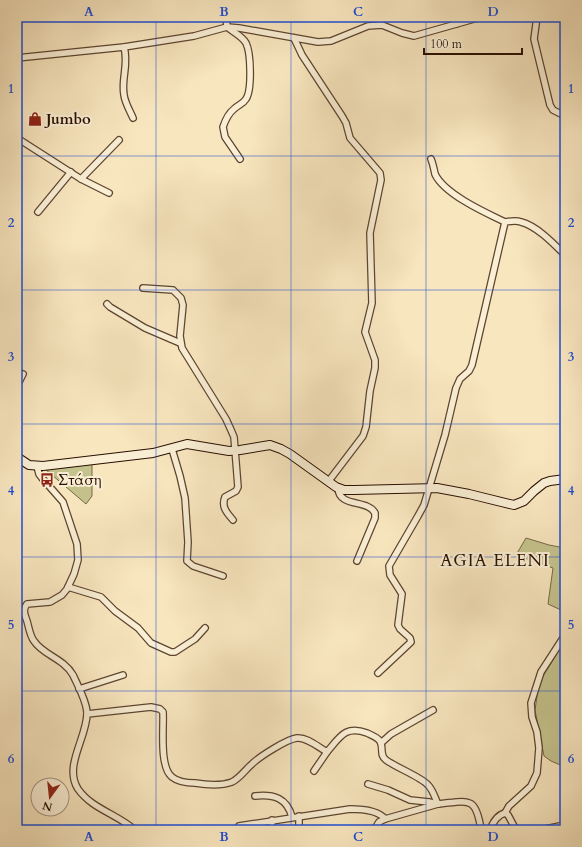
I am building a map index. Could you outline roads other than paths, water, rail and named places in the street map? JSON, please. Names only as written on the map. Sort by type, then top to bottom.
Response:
[{"type":"street","points":[[226,17],[227,27],[242,38],[248,49],[250,74],[248,95],[243,103],[231,112],[223,127],[225,137],[240,159]]},
{"type":"street","points":[[456,17],[456,24]]},
{"type":"street","points":[[17,58],[124,47],[194,36],[227,27],[318,42],[331,41],[368,26],[382,25],[414,36],[481,17]]},
{"type":"street","points":[[537,17],[534,39],[550,105],[553,110],[565,116]]},
{"type":"street","points":[[294,38],[302,55],[346,123],[350,138],[380,173],[381,180],[370,233],[372,303],[365,332],[375,360],[375,368],[370,391],[366,427],[363,436],[328,482]]},
{"type":"street","points":[[124,47],[127,56],[124,95],[134,118]]},
{"type":"street","points":[[17,138],[81,179],[109,193]]},
{"type":"street","points":[[81,179],[119,140]]},
{"type":"street","points":[[431,159],[436,175],[447,188],[464,201],[505,222],[516,221],[527,224],[546,237],[565,255]]},
{"type":"street","points":[[38,212],[71,172]]},
{"type":"street","points":[[378,673],[411,642],[410,638],[400,629],[398,625],[402,594],[390,575],[389,566],[418,516],[446,435],[456,388],[460,379],[469,371],[475,357],[496,255],[505,222]]},
{"type":"street","points":[[143,288],[173,290],[181,298],[183,305],[180,342],[234,437],[238,487],[236,491],[225,497],[224,504],[225,511],[233,520]]},
{"type":"street","points":[[107,304],[145,328],[180,342]]},
{"type":"street","points":[[17,386],[23,374]]},
{"type":"street","points":[[17,457],[29,465],[38,466],[143,455],[190,444],[220,450],[234,451],[263,445],[272,445],[290,454],[338,488],[354,490],[429,487],[469,494],[514,505],[524,501],[544,483],[565,479]]},
{"type":"street","points":[[172,449],[185,498],[188,535],[188,561],[193,566],[223,576]]},
{"type":"street","points":[[38,466],[39,474],[63,502],[77,544],[77,567],[68,587],[62,595],[50,602],[27,604],[24,612],[34,642],[41,649],[57,658],[68,668],[86,706],[87,714],[74,762],[74,776],[78,790],[95,805],[135,830]]},
{"type":"street","points":[[338,488],[339,494],[342,498],[370,508],[376,513],[357,561]]},
{"type":"street","points":[[68,587],[101,597],[115,612],[138,628],[151,644],[173,653],[197,637],[205,628]]},
{"type":"street","points":[[490,830],[494,821],[502,814],[506,813],[509,806],[531,786],[538,773],[539,748],[537,732],[532,717],[531,703],[541,672],[565,635]]},
{"type":"street","points":[[79,689],[123,675]]},
{"type":"street","points":[[87,714],[151,707],[160,709],[163,712],[163,745],[168,772],[177,780],[190,783],[217,784],[234,781],[261,756],[296,738],[308,741],[327,752]]},
{"type":"street","points":[[380,743],[398,729],[434,710]]},
{"type":"street","points":[[314,771],[342,734],[352,730],[359,731],[375,737],[380,743],[381,754],[384,759],[427,784],[438,804]]},
{"type":"street","points":[[368,784],[388,790],[410,800],[438,804]]},
{"type":"street","points":[[255,796],[272,796],[282,801],[288,806],[292,817]]},
{"type":"street","points":[[374,830],[379,822],[385,819],[438,804],[466,802],[470,803],[476,808],[481,830]]},
{"type":"street","points":[[242,827],[272,820],[337,810],[356,809],[376,813],[383,816],[385,819]]},
{"type":"street","points":[[506,813],[516,830]]},
{"type":"street","points":[[299,816],[299,830]]},
{"type":"street","points":[[271,830],[272,820]]},
{"type":"street","points":[[540,830],[565,825]]},
{"type":"place","name":"Jumbo","points":[[35,119]]},
{"type":"place","name":"Στάση","points":[[47,480]]},
{"type":"district","name":"AGIA ELENI","points":[[495,560]]}]
